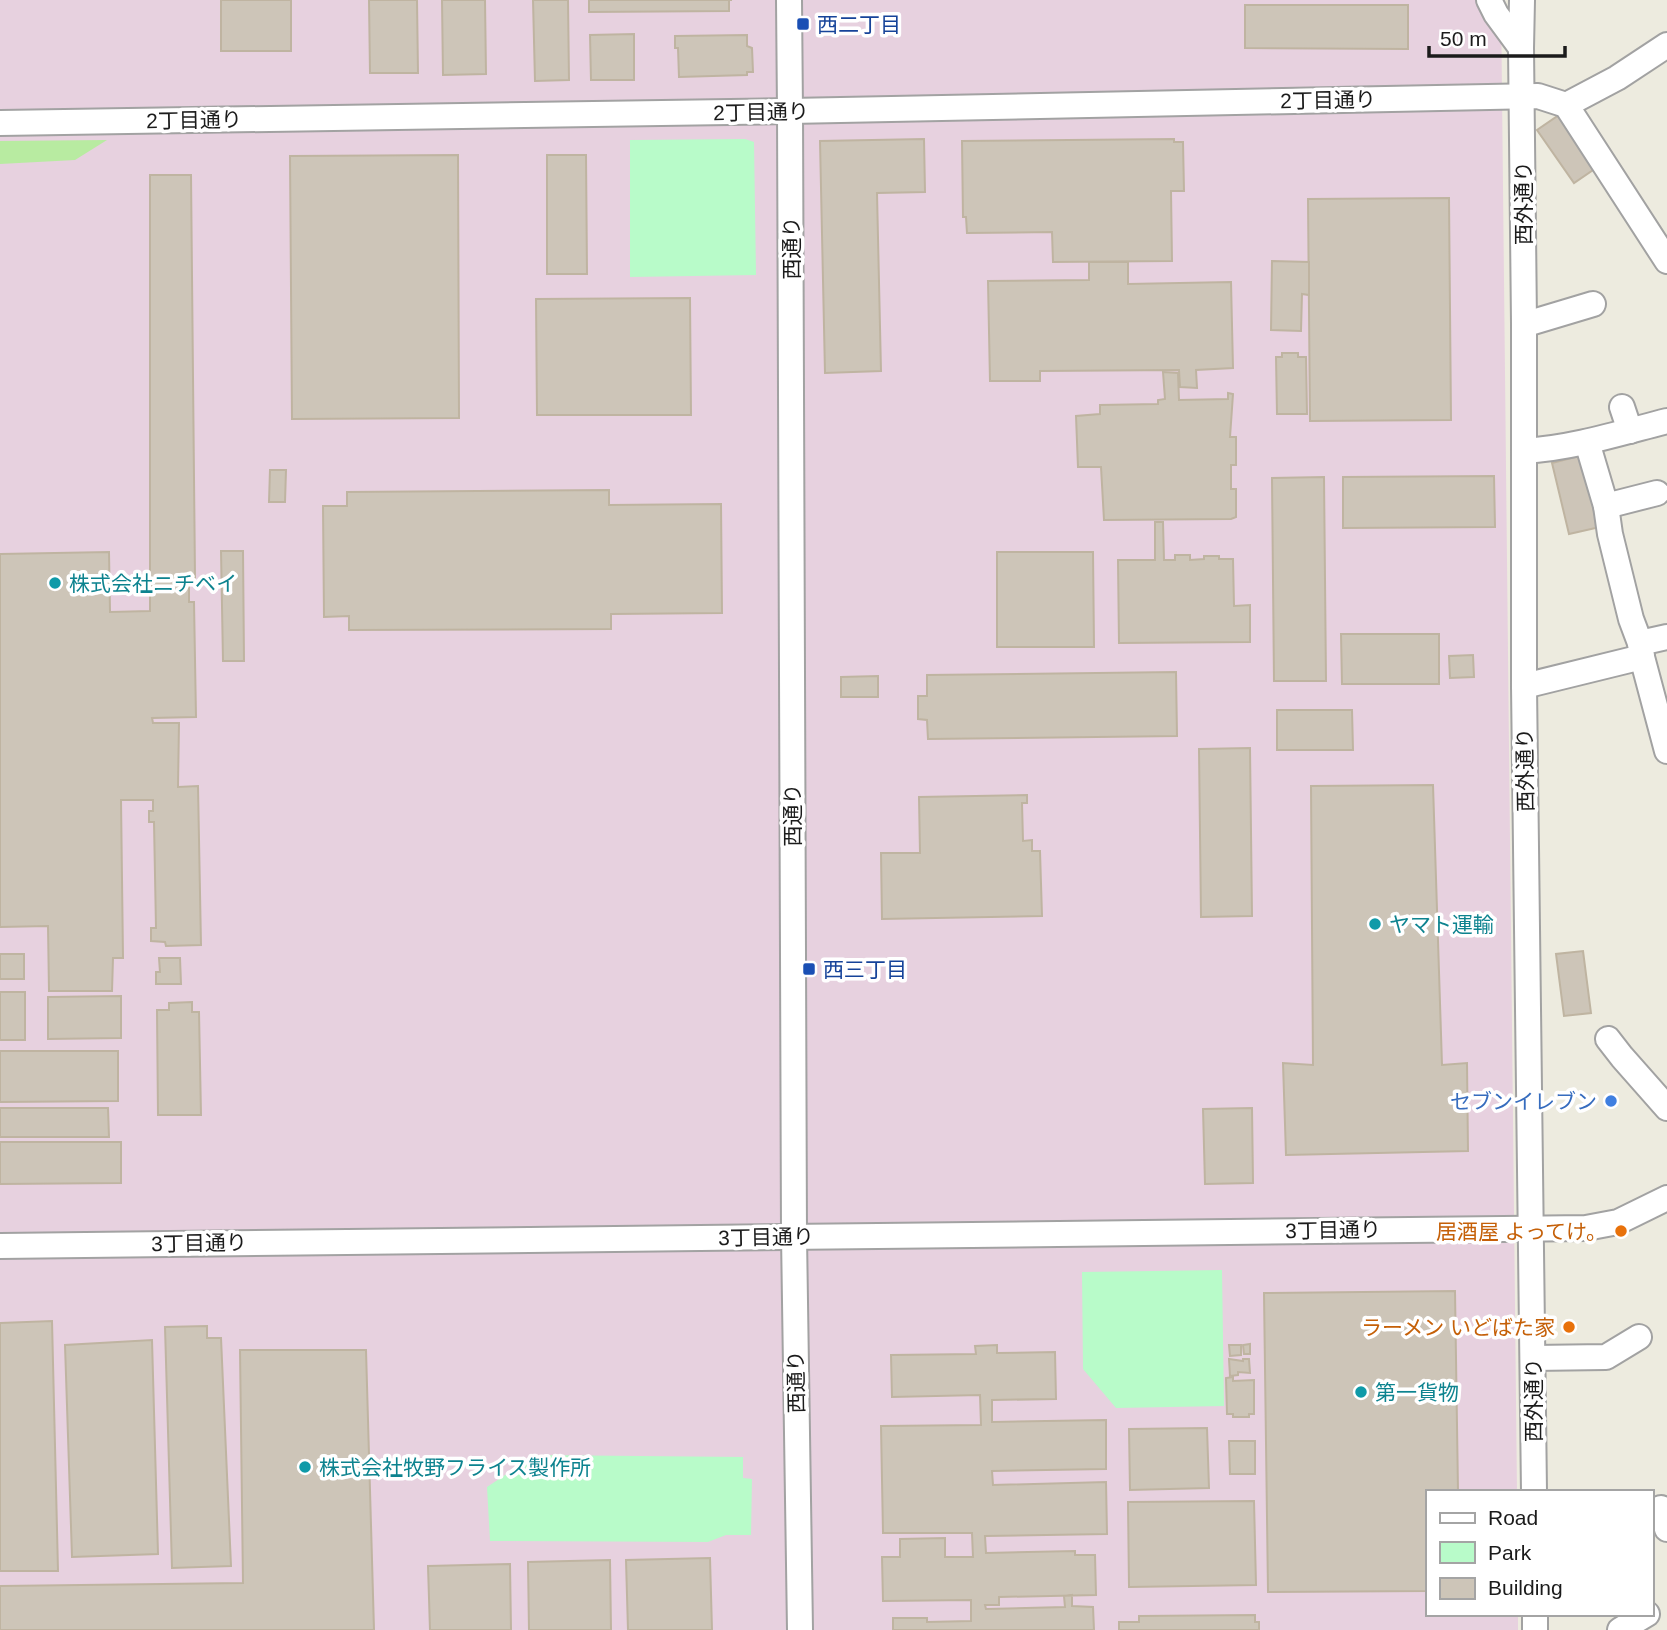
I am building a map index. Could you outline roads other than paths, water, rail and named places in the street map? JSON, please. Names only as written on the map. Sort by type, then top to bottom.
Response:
[{"type":"street","name":"西通り","points":[[789,0],[794,1237],[800,1630]]},
{"type":"street","points":[[1489,0],[1521,48]]},
{"type":"street","name":"西外通り","points":[[1522,0],[1524,686],[1534,1490]]},
{"type":"street","points":[[1664,249],[1566,105],[1617,78],[1667,46]]},
{"type":"street","name":"2丁目通り","points":[[0,123],[1522,96],[1538,96],[1566,105]]},
{"type":"street","points":[[1524,323],[1593,304]]},
{"type":"street","points":[[1622,407],[1630,431]]},
{"type":"street","points":[[1524,451],[1587,442],[1667,421]]},
{"type":"street","points":[[1587,442],[1606,506],[1610,534],[1631,619],[1662,713],[1667,751]]},
{"type":"street","points":[[1606,506],[1657,493]]},
{"type":"street","points":[[1524,686],[1641,650],[1667,637]]},
{"type":"street","points":[[1608,1039],[1666,1105]]},
{"type":"street","name":"3丁目通り","points":[[0,1246],[1586,1228],[1618,1222],[1667,1198]]},
{"type":"street","points":[[1533,1358],[1606,1357],[1639,1337]]},
{"type":"street","points":[[1620,1630],[1644,1616]]},
{"type":"place","name":"西二丁目","points":[[803,24]]},
{"type":"place","name":"株式会社ニチベイ","points":[[55,583]]},
{"type":"place","name":"ヤマト運輸","points":[[1375,924]]},
{"type":"place","name":"西三丁目","points":[[809,969]]},
{"type":"place","name":"セブンイレブン","points":[[1611,1101]]},
{"type":"place","name":"居酒屋 よってけ。","points":[[1621,1231]]},
{"type":"place","name":"ラーメン いどばた家","points":[[1569,1327]]},
{"type":"place","name":"第一貨物","points":[[1361,1392]]},
{"type":"place","name":"株式会社牧野フライス製作所","points":[[305,1467]]}]
